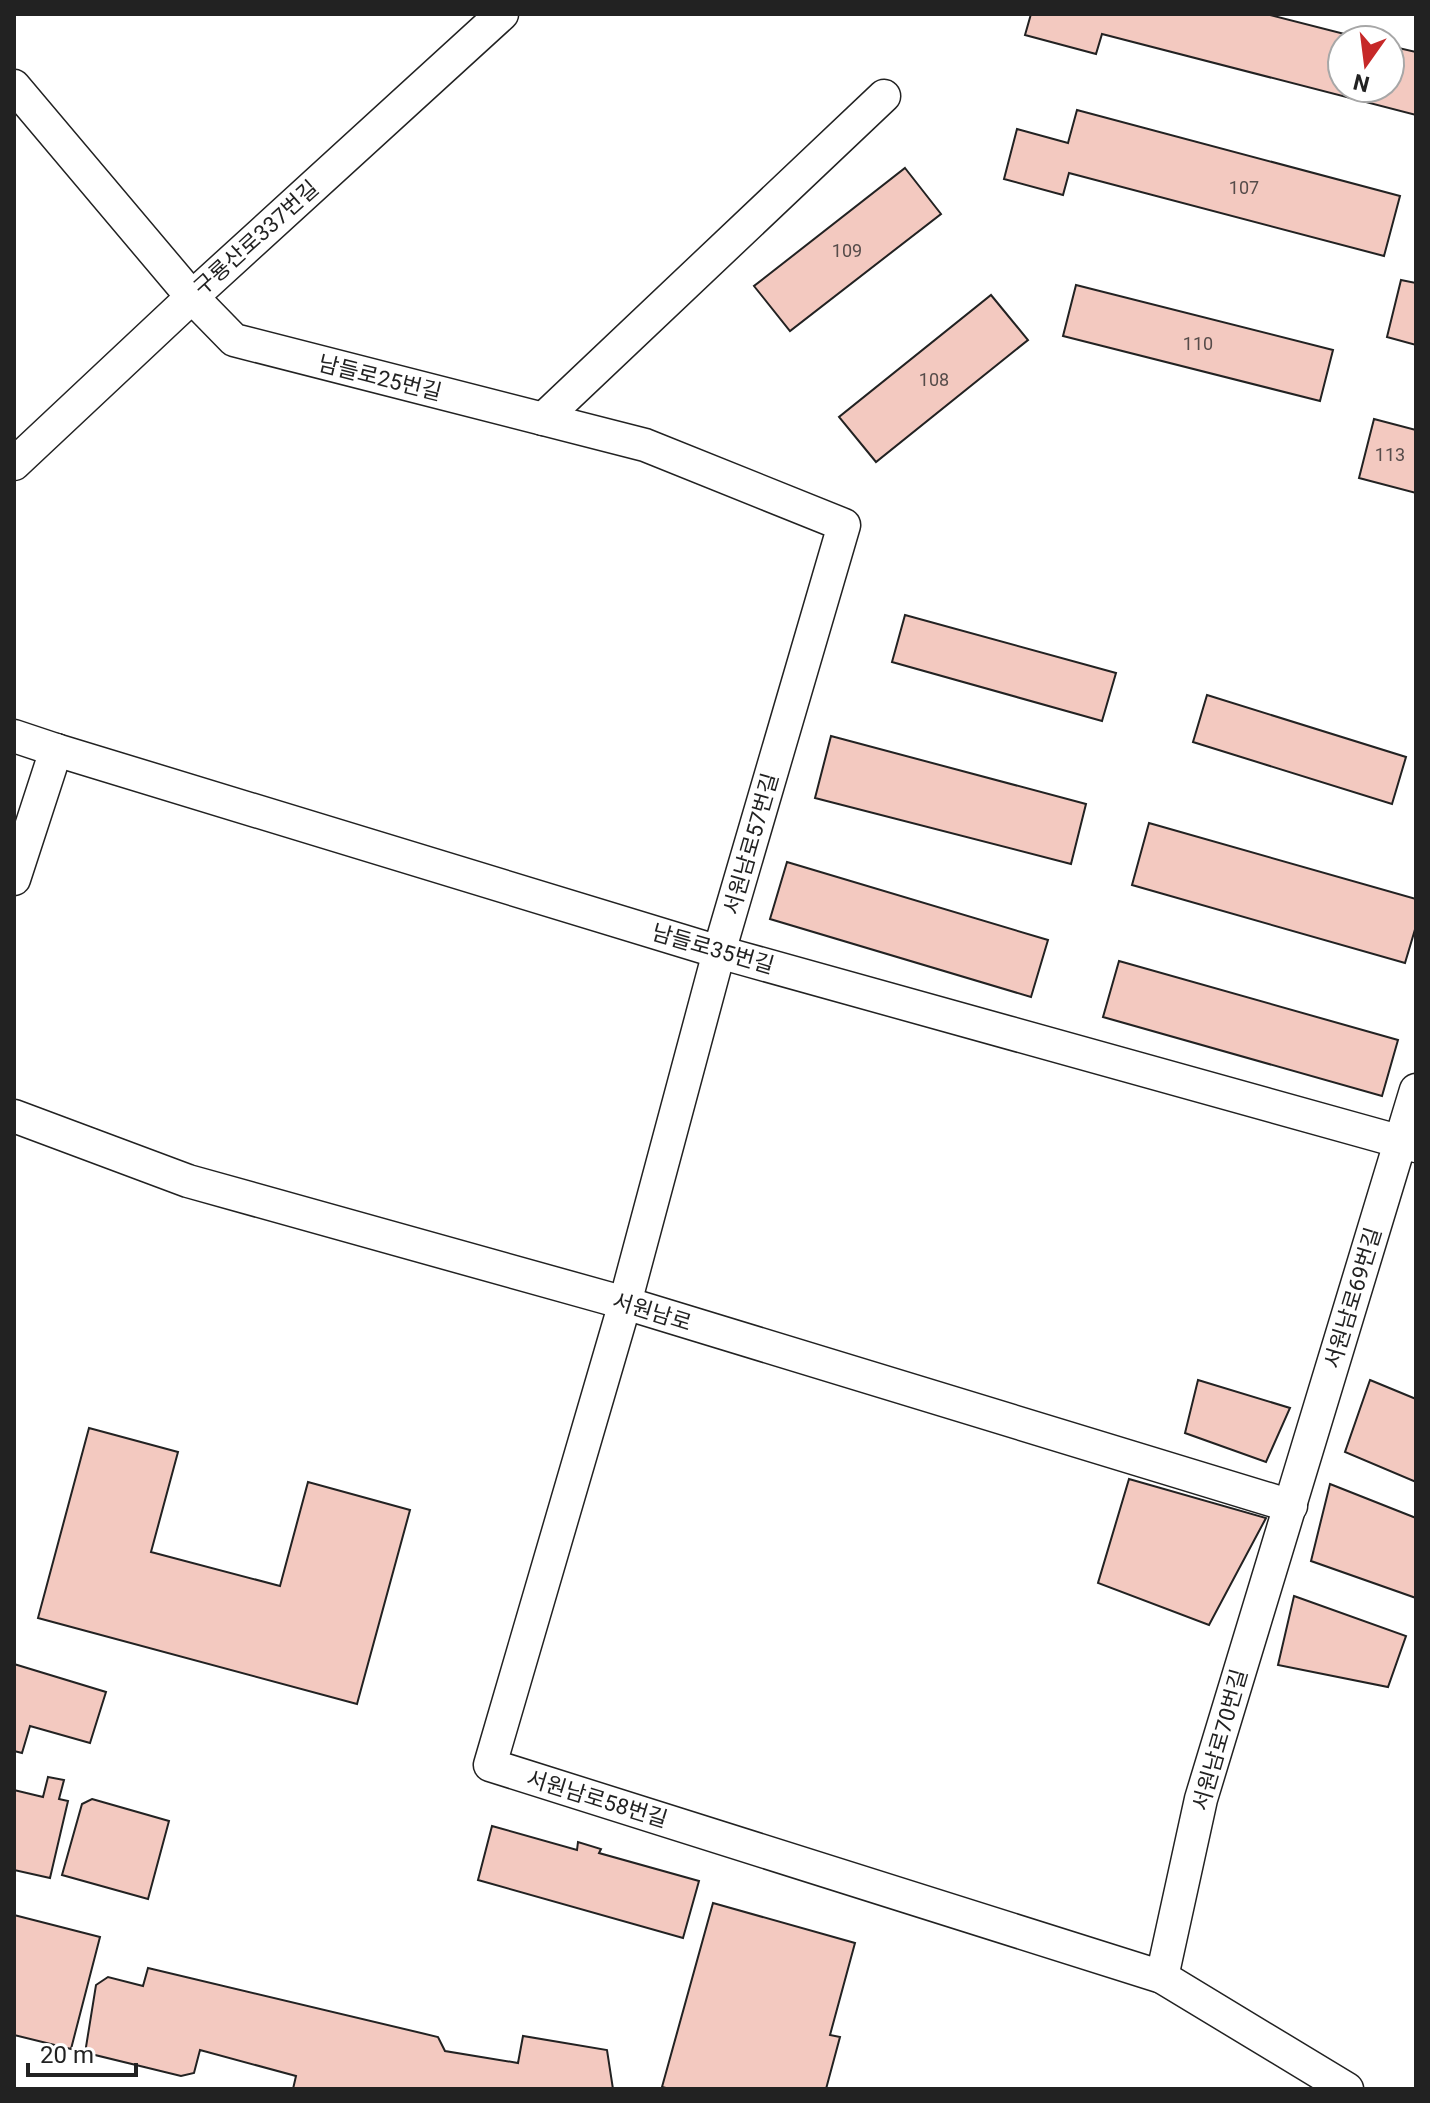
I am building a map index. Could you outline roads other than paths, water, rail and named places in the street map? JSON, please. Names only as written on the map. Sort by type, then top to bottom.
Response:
[{"type":"street","name":"구룡산로337번길","points":[[14,464],[502,14]]},
{"type":"street","name":"남들로25번길","points":[[14,86],[192,297],[234,340],[645,445],[844,525]]},
{"type":"street","points":[[543,419],[884,96]]},
{"type":"street","name":"서원남로57번길","points":[[625,1303],[719,952],[844,525]]},
{"type":"street","name":"남들로35번길","points":[[14,736],[719,952],[1408,1144]]},
{"type":"street","points":[[14,879],[56,750]]},
{"type":"street","name":"서원남로69번길","points":[[1291,1506],[1408,1144],[1416,1090]]},
{"type":"street","name":"서원남로","points":[[14,1116],[188,1181],[625,1303],[1291,1506]]},
{"type":"street","name":"서원남로58번길","points":[[625,1303],[490,1765],[1162,1977]]},
{"type":"street","name":"서원남로70번길","points":[[1162,1977],[1201,1799],[1291,1506]]},
{"type":"street","points":[[1162,1977],[1347,2089]]}]
